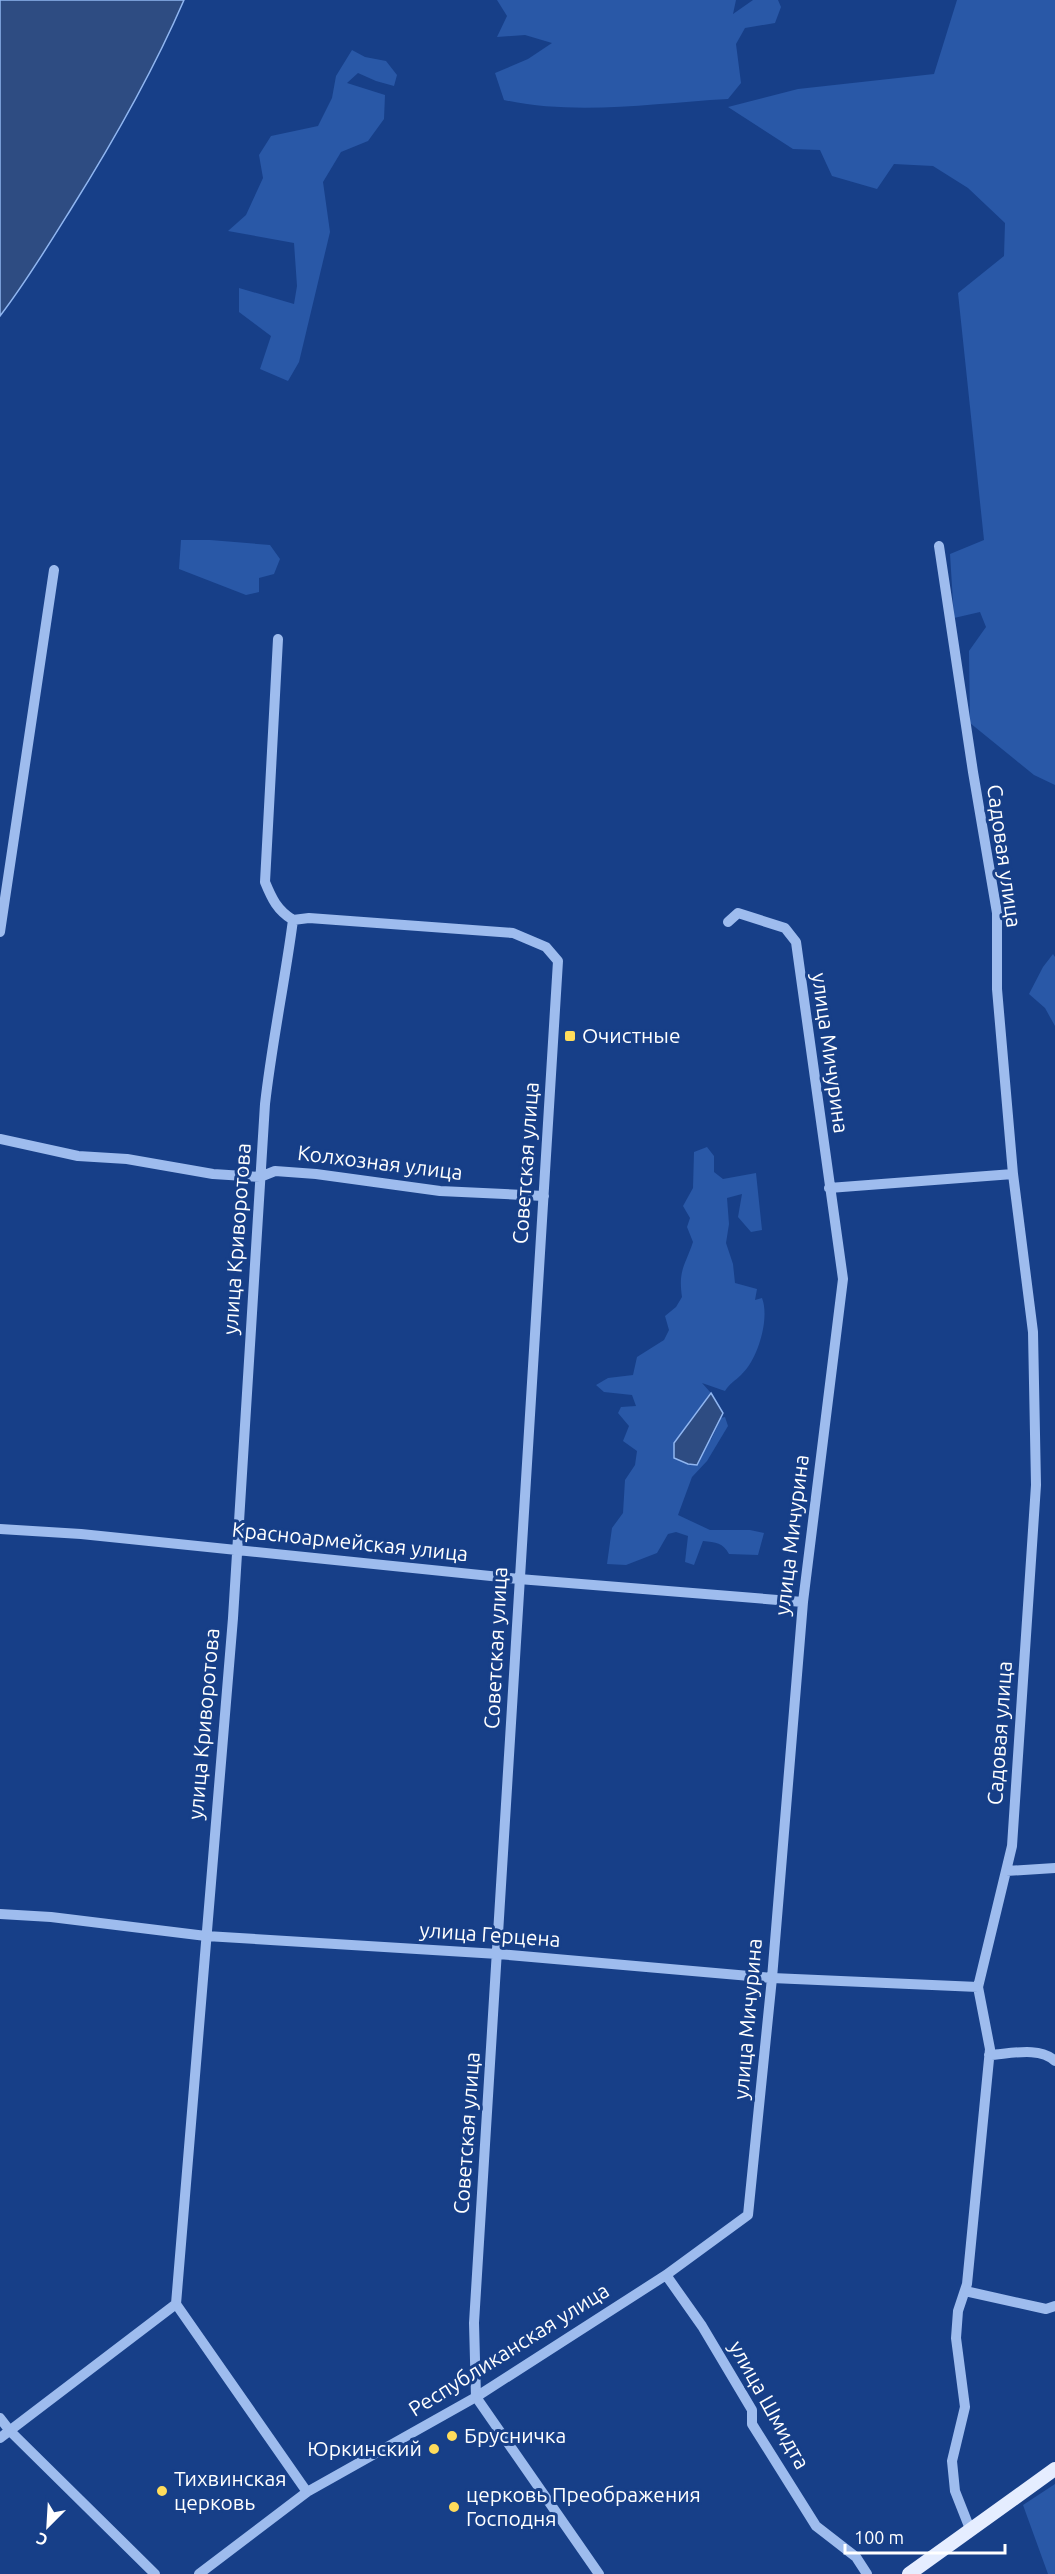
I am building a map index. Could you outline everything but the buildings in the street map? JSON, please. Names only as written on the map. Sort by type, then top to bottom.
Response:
[{"type":"main road","points":[[909,2574],[1055,2469]]},
{"type":"street","name":"Садовая улица","points":[[939,546],[971,761],[997,913],[997,989],[1013,1174],[1032,1332],[1036,1485],[1012,1846],[978,1987],[989,2055],[965,2290],[958,2311],[956,2338],[965,2407],[952,2461],[955,2491],[970,2529]]},
{"type":"street","points":[[0,932],[54,570]]},
{"type":"street","points":[[278,639],[265,882],[273,901],[281,912],[292,920]]},
{"type":"street","name":"улица Мичурина","points":[[728,922],[738,913],[785,928],[796,942],[843,1279],[803,1602],[772,1978],[748,2215]]},
{"type":"street","name":"Советская улица","points":[[292,920],[309,918],[513,933],[546,947],[558,961],[474,2323],[476,2397]]},
{"type":"street","name":"улица Криворотова","points":[[177,2304],[237,1550],[260,1177],[273,1038],[287,969],[292,920]]},
{"type":"street","name":"Колхозная улица","points":[[0,1139],[78,1156],[127,1159],[213,1174],[260,1177],[274,1171],[316,1174],[440,1191],[544,1196]]},
{"type":"street","points":[[829,1188],[1013,1174]]},
{"type":"street","name":"Красноармейская улица","points":[[0,1529],[81,1534],[519,1579],[803,1602]]},
{"type":"street","points":[[1006,1871],[1055,1868]]},
{"type":"street","name":"улица Герцена","points":[[0,1914],[51,1917],[206,1936],[498,1954],[772,1978],[978,1987]]},
{"type":"street","points":[[989,2055],[1028,2052],[1050,2056],[1055,2061]]},
{"type":"street","name":"Республиканская улица","points":[[199,2574],[307,2492],[476,2397],[666,2275],[748,2215]]},
{"type":"street","name":"улица Шмидта","points":[[666,2275],[702,2326],[752,2410],[752,2424],[816,2526],[856,2556],[867,2574]]},
{"type":"street","points":[[965,2290],[1050,2307]]},
{"type":"street","points":[[0,2438],[177,2304],[307,2492]]},
{"type":"street","points":[[476,2397],[599,2574]]},
{"type":"street","points":[[0,2418],[10,2431],[155,2574]]},
{"type":"shaded area","points":[[0,0],[184,0],[159,54],[117,133],[45,250],[0,316]]},
{"type":"shaded area","points":[[497,0],[736,0],[733,14],[753,0],[778,0],[781,7],[775,23],[745,28],[736,44],[741,83],[728,99],[587,108],[532,105],[504,100],[495,73],[528,59],[552,43],[525,35],[497,37],[507,16]]},
{"type":"shaded area","points":[[957,0],[1055,0],[1055,785],[1034,775],[970,723],[969,651],[986,627],[980,612],[954,618],[950,554],[984,540],[958,293],[1004,256],[1005,223],[968,188],[933,166],[894,164],[877,189],[832,176],[820,150],[793,149],[728,107],[798,89],[934,74]]},
{"type":"shaded area","points":[[352,50],[365,57],[386,61],[397,75],[394,86],[358,73],[347,83],[385,95],[384,119],[368,141],[341,152],[323,182],[330,232],[299,362],[288,381],[260,369],[271,336],[239,312],[239,288],[294,304],[297,286],[294,243],[228,231],[246,215],[263,178],[259,155],[271,136],[318,126],[332,98],[336,76]]},
{"type":"shaded area","points":[[181,540],[270,545],[280,559],[274,574],[259,578],[259,592],[246,595],[179,569]]},
{"type":"shaded area","points":[[1053,954],[1055,957],[1055,1026],[1045,1008],[1029,994],[1043,967]]},
{"type":"shaded area","points":[[707,1147],[714,1156],[714,1172],[723,1179],[756,1173],[762,1230],[751,1232],[738,1217],[742,1194],[727,1198],[729,1224],[726,1243],[733,1264],[735,1283],[757,1289],[755,1300],[762,1298],[764,1316],[757,1349],[753,1359],[741,1375],[725,1391],[702,1383],[711,1393],[688,1423],[711,1440],[721,1418],[725,1417],[728,1426],[707,1461],[692,1477],[678,1515],[710,1530],[750,1530],[764,1533],[758,1555],[729,1554],[719,1544],[703,1541],[694,1565],[685,1562],[688,1536],[676,1532],[668,1534],[657,1553],[626,1565],[607,1564],[612,1528],[623,1513],[625,1480],[635,1465],[637,1451],[623,1441],[629,1426],[618,1413],[621,1407],[636,1406],[632,1395],[604,1392],[596,1385],[608,1378],[633,1375],[637,1357],[664,1340],[669,1330],[665,1316],[676,1307],[682,1297],[682,1274],[693,1242],[687,1227],[690,1218],[683,1206],[693,1188],[694,1152]]},
{"type":"shaded area","points":[[711,1393],[723,1413],[697,1465],[674,1458],[674,1443]]},
{"type":"shaded area","points":[[1055,2484],[1055,2574],[1048,2574],[1023,2505]]},
{"type":"place","name":"Очистные","points":[[570,1036]]},
{"type":"place","name":"Брусничка","points":[[452,2436]]},
{"type":"place","name":"Юркинский","points":[[434,2449]]},
{"type":"place","name":"Тихвинская церковь","points":[[162,2491]]},
{"type":"place","name":"церковь Преображения Господня","points":[[454,2507]]}]
